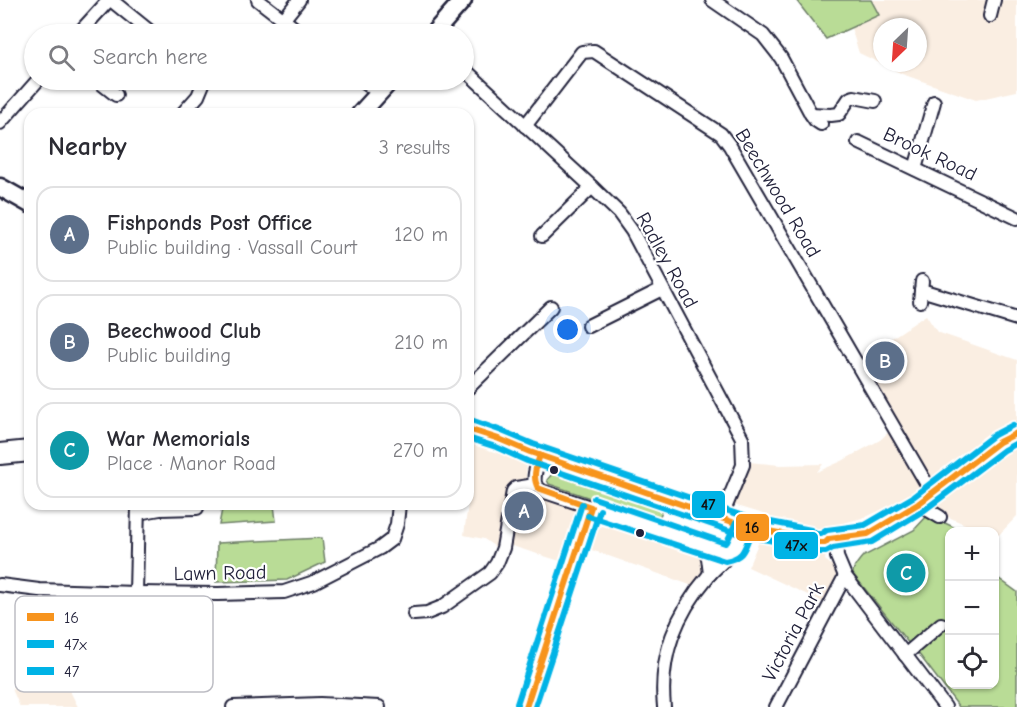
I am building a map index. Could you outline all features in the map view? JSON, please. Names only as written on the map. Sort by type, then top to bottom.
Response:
[{"type":"main road","points":[[442,24],[463,0]]},
{"type":"main road","points":[[365,108],[382,90]]},
{"type":"main road","points":[[0,188],[24,201]]},
{"type":"main road","points":[[474,431],[744,526],[824,539],[868,534],[925,498],[999,442],[1017,433]]},
{"type":"main road","points":[[0,454],[24,452]]},
{"type":"street","points":[[87,24],[110,0],[140,24]]},
{"type":"street","points":[[258,0],[289,24]]},
{"type":"street","points":[[284,20],[299,0]]},
{"type":"street","points":[[712,0],[763,35],[781,58],[811,114],[821,124]]},
{"type":"street","points":[[990,16],[994,0]]},
{"type":"street","name":"Beechwood Road","points":[[525,126],[582,52],[594,51],[721,134],[730,146],[925,498]]},
{"type":"street","name":"Radley Road","points":[[474,78],[619,213],[632,231],[742,438],[743,465],[721,518]]},
{"type":"street","points":[[0,123],[29,90]]},
{"type":"street","points":[[110,90],[116,95]]},
{"type":"street","points":[[187,108],[200,90]]},
{"type":"street","points":[[375,90],[379,93]]},
{"type":"street","points":[[811,114],[839,114],[849,99],[875,101]]},
{"type":"street","points":[[915,169],[934,102]]},
{"type":"street","name":"Brook Road","points":[[858,142],[1017,218]]},
{"type":"street","points":[[542,236],[592,187]]},
{"type":"street","points":[[588,326],[662,289]]},
{"type":"street","points":[[921,291],[1017,319]]},
{"type":"street","points":[[474,382],[551,307]]},
{"type":"street","points":[[535,485],[534,474],[540,455]]},
{"type":"street","points":[[414,615],[442,607],[490,573],[498,563],[503,548],[513,491],[516,488],[535,485],[542,490],[725,552],[734,549]]},
{"type":"street","points":[[925,498],[940,517]]},
{"type":"street","points":[[526,707],[591,507]]},
{"type":"street","points":[[136,593],[138,510]]},
{"type":"street","name":"Lawn Road","points":[[0,585],[39,590],[136,593],[284,592],[314,582],[380,548],[392,539],[398,510]]},
{"type":"street","points":[[664,707],[664,673],[676,625],[690,600],[710,574],[729,557],[744,526]]},
{"type":"street","points":[[824,539],[837,557],[845,576],[945,707]]},
{"type":"street","points":[[703,544],[710,574]]},
{"type":"street","name":"Victoria Park","points":[[776,707],[845,576]]},
{"type":"street","points":[[905,654],[941,624]]},
{"type":"street","points":[[232,707],[320,704],[379,707]]},
{"type":"shaded area","points":[[871,0],[1017,0],[1017,91],[976,100],[898,72],[927,72],[927,18],[873,18],[873,60],[859,53],[851,28],[879,15]]},
{"type":"shaded area","points":[[926,315],[937,332],[1017,360],[1017,516],[999,535],[999,527],[971,527],[944,515],[928,515],[909,495],[866,517],[832,526],[825,560],[834,567],[840,577],[825,603],[748,567],[770,516],[734,505],[749,462],[780,465],[823,464],[817,472],[880,440],[895,426],[859,360]]},
{"type":"shaded area","points":[[474,445],[527,463],[525,492],[574,508],[579,517],[563,562],[512,546],[498,549],[484,539],[464,535],[467,510],[474,510]]},
{"type":"shaded area","points":[[604,525],[696,554],[701,557],[707,570],[693,586],[589,549],[597,529]]},
{"type":"shaded area","points":[[15,688],[15,692],[70,692],[78,707],[20,707],[12,689]]},
{"type":"green space","points":[[796,0],[871,0],[879,15],[826,39]]},
{"type":"green space","points":[[552,474],[662,511],[658,521],[549,484],[547,480]]},
{"type":"green space","points":[[222,510],[275,510],[276,521],[219,525]]},
{"type":"green space","points":[[928,515],[954,527],[945,527],[945,620],[941,619],[910,645],[853,572],[862,557],[914,530]]},
{"type":"green space","points":[[322,538],[325,562],[287,580],[216,582],[217,543]]},
{"type":"green space","points":[[999,579],[1017,592],[1017,707],[959,707],[945,689],[999,689]]},
{"type":"green space","points":[[945,628],[945,689],[918,653]]},
{"type":"transit line","name":"47","points":[[474,421],[533,444],[746,517],[811,530],[816,534],[827,530],[865,525],[913,497],[994,435],[1013,425]]},
{"type":"transit line","name":"16","points":[[474,431],[744,526],[809,539],[812,543],[825,543],[829,539],[868,534],[918,504],[999,442],[1017,433]]},
{"type":"transit line","name":"47x","points":[[474,440],[527,461],[742,535],[804,547],[810,552],[826,552],[833,548],[872,542],[923,511],[1004,450],[1017,443]]},
{"type":"transit line","name":"16","points":[[526,707],[591,507],[538,488],[535,476],[540,455]]},
{"type":"transit line","name":"47","points":[[594,498],[725,543],[736,522]]},
{"type":"transit line","name":"47","points":[[517,704],[582,504]]},
{"type":"transit line","name":"47x","points":[[535,707],[600,510]]},
{"type":"transit line","name":"47x","points":[[588,516],[725,561],[741,554],[752,530]]},
{"type":"place","name":"Beechwood Club","points":[[885,361]]},
{"type":"place","name":"Fishponds Post Office","points":[[524,511]]},
{"type":"place","name":"War Memorials","points":[[906,573]]}]
